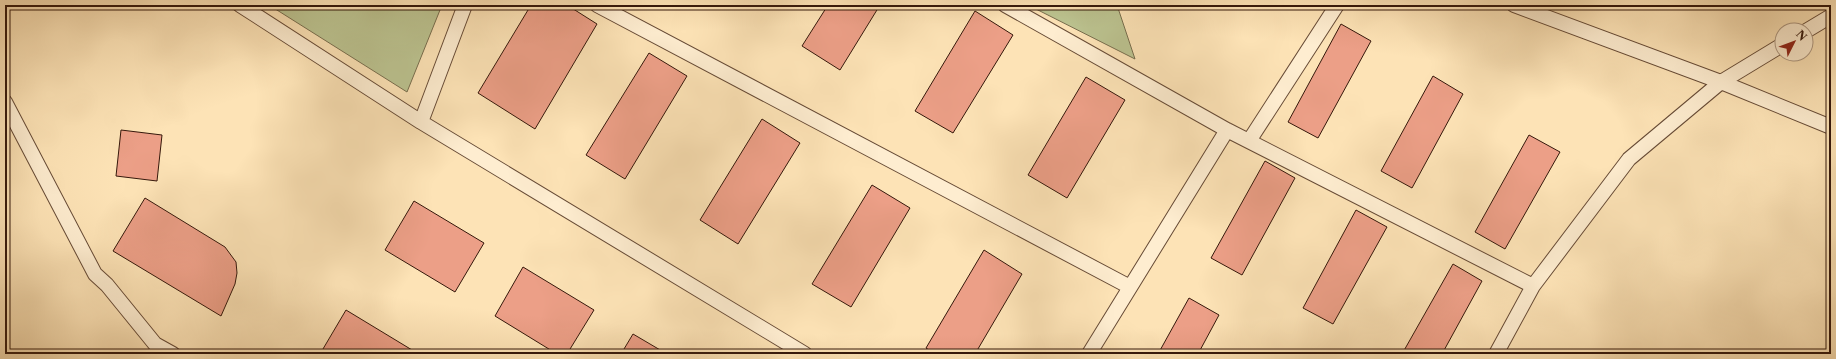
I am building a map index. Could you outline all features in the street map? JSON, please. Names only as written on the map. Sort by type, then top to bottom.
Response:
[{"type":"lane","points":[[240,5],[422,122],[805,354]]},
{"type":"lane","points":[[422,122],[465,5]]},
{"type":"lane","points":[[597,5],[1130,287]]},
{"type":"lane","points":[[1004,5],[1227,130],[1533,286]]},
{"type":"lane","points":[[1250,141],[1337,5]]},
{"type":"lane","points":[[1514,5],[1721,82],[1831,127]]},
{"type":"lane","points":[[1814,26],[1831,16]]},
{"type":"lane","points":[[1496,354],[1533,286],[1629,159],[1721,82],[1774,50]]},
{"type":"lane","points":[[5,102],[95,274],[107,285],[155,344],[173,354]]},
{"type":"lane","points":[[1089,354],[1227,130]]},
{"type":"green space","points":[[269,5],[442,5],[407,92]]},
{"type":"green space","points":[[1028,5],[1117,5],[1135,59],[1030,6]]},
{"type":"building","points":[[531,5],[567,5],[597,24],[535,129],[478,93]]},
{"type":"building","points":[[828,5],[880,5],[840,70],[802,46]]},
{"type":"building","points":[[975,11],[1013,35],[953,133],[915,111]]},
{"type":"building","points":[[1341,24],[1371,41],[1318,138],[1288,122]]},
{"type":"building","points":[[649,53],[687,76],[625,179],[586,155]]},
{"type":"building","points":[[1433,76],[1463,94],[1412,188],[1381,171]]},
{"type":"building","points":[[1086,77],[1125,100],[1067,198],[1028,175]]},
{"type":"building","points":[[762,119],[800,143],[738,244],[700,220]]},
{"type":"building","points":[[121,130],[162,135],[157,181],[116,176]]},
{"type":"building","points":[[1529,135],[1560,152],[1505,249],[1475,232]]},
{"type":"building","points":[[1265,161],[1295,178],[1242,275],[1211,258]]},
{"type":"building","points":[[872,185],[910,208],[851,307],[812,284]]},
{"type":"building","points":[[145,198],[225,247],[236,262],[237,273],[235,284],[221,316],[113,251]]},
{"type":"building","points":[[414,201],[484,243],[455,292],[385,250]]},
{"type":"building","points":[[1356,210],[1387,227],[1333,324],[1303,308]]},
{"type":"building","points":[[984,250],[1022,274],[975,354],[935,354],[926,348]]},
{"type":"building","points":[[1453,264],[1482,281],[1442,354],[1402,354]]},
{"type":"building","points":[[523,267],[594,310],[567,354],[557,354],[495,316]]},
{"type":"building","points":[[1189,298],[1219,315],[1198,354],[1158,354]]},
{"type":"building","points":[[346,310],[417,353],[320,354]]},
{"type":"building","points":[[633,334],[667,354],[621,354]]}]
